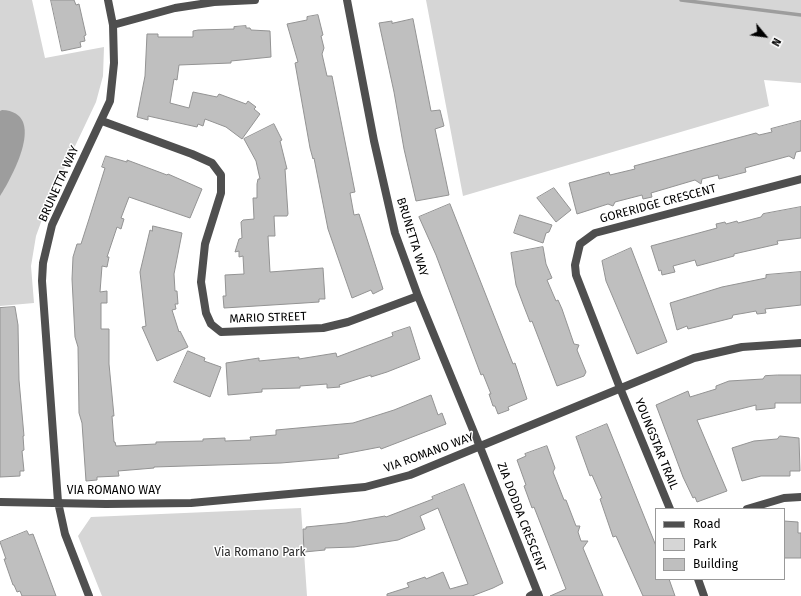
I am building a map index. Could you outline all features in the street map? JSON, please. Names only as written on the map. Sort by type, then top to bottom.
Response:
[{"type":"street","name":"BRUNETTA WAY","points":[[58,502],[42,281],[43,263],[52,225],[102,121],[110,101],[114,63],[113,25],[108,0]]},
{"type":"street","points":[[113,25],[175,8],[214,2],[256,0]]},
{"type":"street","name":"BRUNETTA WAY","points":[[347,0],[374,141],[395,233],[418,296],[480,447]]},
{"type":"street","name":"MARIO STREET","points":[[102,121],[192,154],[212,163],[221,174],[221,193],[205,244],[201,282],[206,313],[211,324],[221,332],[323,328],[348,322],[418,296]]},
{"type":"street","name":"GORERIDGE CRESCENT","points":[[620,388],[576,275],[575,265],[580,244],[595,233],[801,179]]},
{"type":"street","name":"VIA ROMANO WAY","points":[[0,502],[106,504],[191,503],[365,487],[410,475],[694,358],[742,347],[801,343]]},
{"type":"street","name":"YOUNGSTAR TRAIL","points":[[620,388],[670,508]]},
{"type":"street","name":"ZIA DODDA CRESCENT","points":[[480,447],[535,595]]},
{"type":"street","points":[[750,508],[784,498],[801,497]]},
{"type":"street","points":[[58,502],[65,534],[89,596]]},
{"type":"street","points":[[698,580],[704,596]]},
{"type":"green space","points":[[0,0],[32,0],[45,58],[104,47],[103,76],[96,102],[48,203],[36,236],[31,266],[34,303],[0,306]]},
{"type":"green space","points":[[426,0],[801,0],[801,83],[764,80],[769,106],[463,196]]},
{"type":"green space","name":"Via Romano Park","points":[[301,508],[307,596],[102,596],[78,536],[91,517]]},
{"type":"shaded area","points":[[2,110],[16,113],[23,122],[25,133],[23,147],[18,161],[0,196],[0,111]]},
{"type":"building","points":[[51,0],[74,0],[76,5],[79,4],[86,35],[84,36],[85,41],[80,42],[81,47],[62,51]]},
{"type":"building","points":[[318,15],[323,35],[321,36],[324,48],[322,54],[327,76],[332,76],[355,192],[350,193],[354,215],[359,214],[383,289],[373,294],[371,290],[352,298],[328,229],[314,158],[313,159],[310,148],[295,63],[298,62],[287,24],[307,20],[307,17]]},
{"type":"building","points":[[413,19],[431,111],[440,110],[444,126],[435,129],[449,195],[416,201],[379,23],[392,21],[392,23]]},
{"type":"building","points":[[246,26],[246,28],[250,28],[251,30],[270,31],[271,57],[231,61],[231,63],[179,65],[177,80],[174,79],[170,103],[189,108],[193,92],[217,97],[219,94],[246,104],[248,101],[256,107],[254,109],[260,114],[242,139],[226,127],[205,119],[203,126],[198,124],[197,127],[148,116],[148,120],[137,117],[145,76],[147,34],[158,34],[158,37],[193,37],[193,31],[234,29],[234,27]]},
{"type":"building","points":[[801,121],[801,151],[796,152],[794,159],[789,156],[745,168],[746,172],[719,179],[718,175],[702,179],[701,184],[695,180],[651,193],[652,197],[643,199],[642,195],[615,202],[613,206],[608,204],[577,214],[569,183],[609,172],[610,175],[635,169],[634,166],[756,133],[759,135],[772,132],[771,129]]},
{"type":"building","points":[[274,124],[282,140],[280,141],[287,169],[285,169],[288,214],[287,216],[274,216],[275,236],[268,236],[270,272],[323,268],[325,299],[319,299],[319,302],[224,308],[223,296],[226,296],[225,275],[244,274],[243,256],[239,257],[239,251],[235,252],[239,239],[242,238],[241,222],[243,220],[254,219],[253,198],[257,198],[257,184],[258,179],[260,179],[256,161],[244,139]]},
{"type":"building","points":[[106,156],[127,162],[127,160],[167,175],[168,174],[202,189],[190,218],[129,197],[121,218],[124,219],[121,229],[117,227],[107,257],[109,257],[107,267],[102,266],[100,292],[107,291],[107,303],[101,303],[101,329],[109,329],[109,364],[114,416],[112,416],[114,442],[116,446],[156,444],[156,442],[203,441],[203,439],[225,438],[225,441],[251,440],[250,437],[276,435],[276,430],[353,423],[394,410],[431,395],[438,415],[442,413],[446,424],[381,449],[380,447],[338,455],[339,458],[281,463],[154,467],[118,471],[119,476],[97,477],[97,480],[86,481],[82,423],[79,413],[78,347],[75,337],[72,279],[73,257],[77,244],[81,244],[105,168],[102,167]]},
{"type":"building","points":[[554,188],[571,210],[556,222],[537,198]]},
{"type":"building","points":[[450,204],[513,364],[515,363],[527,399],[508,407],[509,410],[498,414],[495,406],[493,406],[489,394],[491,394],[483,374],[481,375],[436,255],[419,217]]},
{"type":"building","points":[[801,207],[801,238],[777,241],[778,244],[734,254],[734,256],[697,266],[695,260],[673,266],[675,272],[662,275],[661,270],[659,271],[651,246],[717,228],[716,224],[725,222],[726,224],[737,221],[738,223],[761,217],[763,214]]},
{"type":"building","points":[[520,215],[552,225],[549,232],[546,233],[543,243],[514,233]]},
{"type":"building","points":[[153,226],[182,233],[174,274],[175,291],[177,291],[178,304],[175,304],[176,309],[172,310],[179,332],[180,331],[188,347],[157,361],[142,327],[146,326],[140,272],[150,230],[152,231]]},
{"type":"building","points":[[543,247],[546,264],[552,278],[547,280],[556,301],[558,300],[562,309],[574,344],[579,345],[577,350],[586,372],[584,376],[557,386],[532,321],[530,322],[516,285],[511,253]]},
{"type":"building","points":[[631,248],[667,342],[637,354],[606,281],[602,261]]},
{"type":"building","points":[[801,272],[801,305],[765,309],[766,313],[757,314],[756,311],[733,315],[732,318],[688,329],[687,326],[677,330],[670,303],[722,287],[766,278],[766,275]]},
{"type":"building","points":[[15,307],[18,325],[19,380],[24,436],[24,450],[22,451],[24,471],[20,471],[20,476],[0,477],[0,308]]},
{"type":"building","points":[[410,327],[420,359],[387,372],[371,377],[371,375],[339,385],[340,387],[327,388],[327,384],[300,386],[300,388],[262,389],[262,392],[228,395],[226,363],[259,358],[259,361],[299,357],[299,359],[336,353],[337,357],[393,336],[392,333]]},
{"type":"building","points":[[188,351],[205,358],[204,361],[221,367],[210,397],[174,382]]},
{"type":"building","points":[[801,375],[801,403],[775,403],[775,408],[756,410],[756,405],[697,420],[727,491],[697,502],[695,497],[693,498],[683,477],[656,405],[688,391],[690,397],[716,389],[716,386],[729,381],[763,379],[765,376]]},
{"type":"building","points":[[607,424],[655,544],[655,580],[669,580],[675,596],[643,596],[616,536],[613,537],[600,499],[602,498],[592,475],[590,476],[576,437]]},
{"type":"building","points":[[780,436],[799,438],[800,471],[790,471],[790,476],[761,476],[742,481],[732,448],[754,441],[777,439]]},
{"type":"building","points":[[547,446],[555,468],[553,472],[564,500],[566,500],[576,526],[580,526],[578,532],[581,541],[588,541],[583,548],[603,596],[550,596],[566,589],[534,507],[532,508],[517,460],[526,456],[525,454]]},
{"type":"building","points":[[464,484],[503,583],[493,588],[472,596],[387,596],[387,594],[409,587],[407,583],[425,577],[426,579],[443,572],[450,589],[468,584],[438,508],[420,516],[425,529],[398,540],[354,547],[325,548],[325,550],[304,552],[303,529],[306,529],[306,527],[386,517],[433,499],[432,497]]},
{"type":"building","points":[[785,521],[798,522],[798,533],[801,533],[801,558],[785,558]]},
{"type":"building","points":[[27,531],[29,535],[33,534],[56,596],[22,596],[20,591],[17,592],[13,585],[0,542]]},
{"type":"waterway","points":[[681,0],[801,15]]}]
